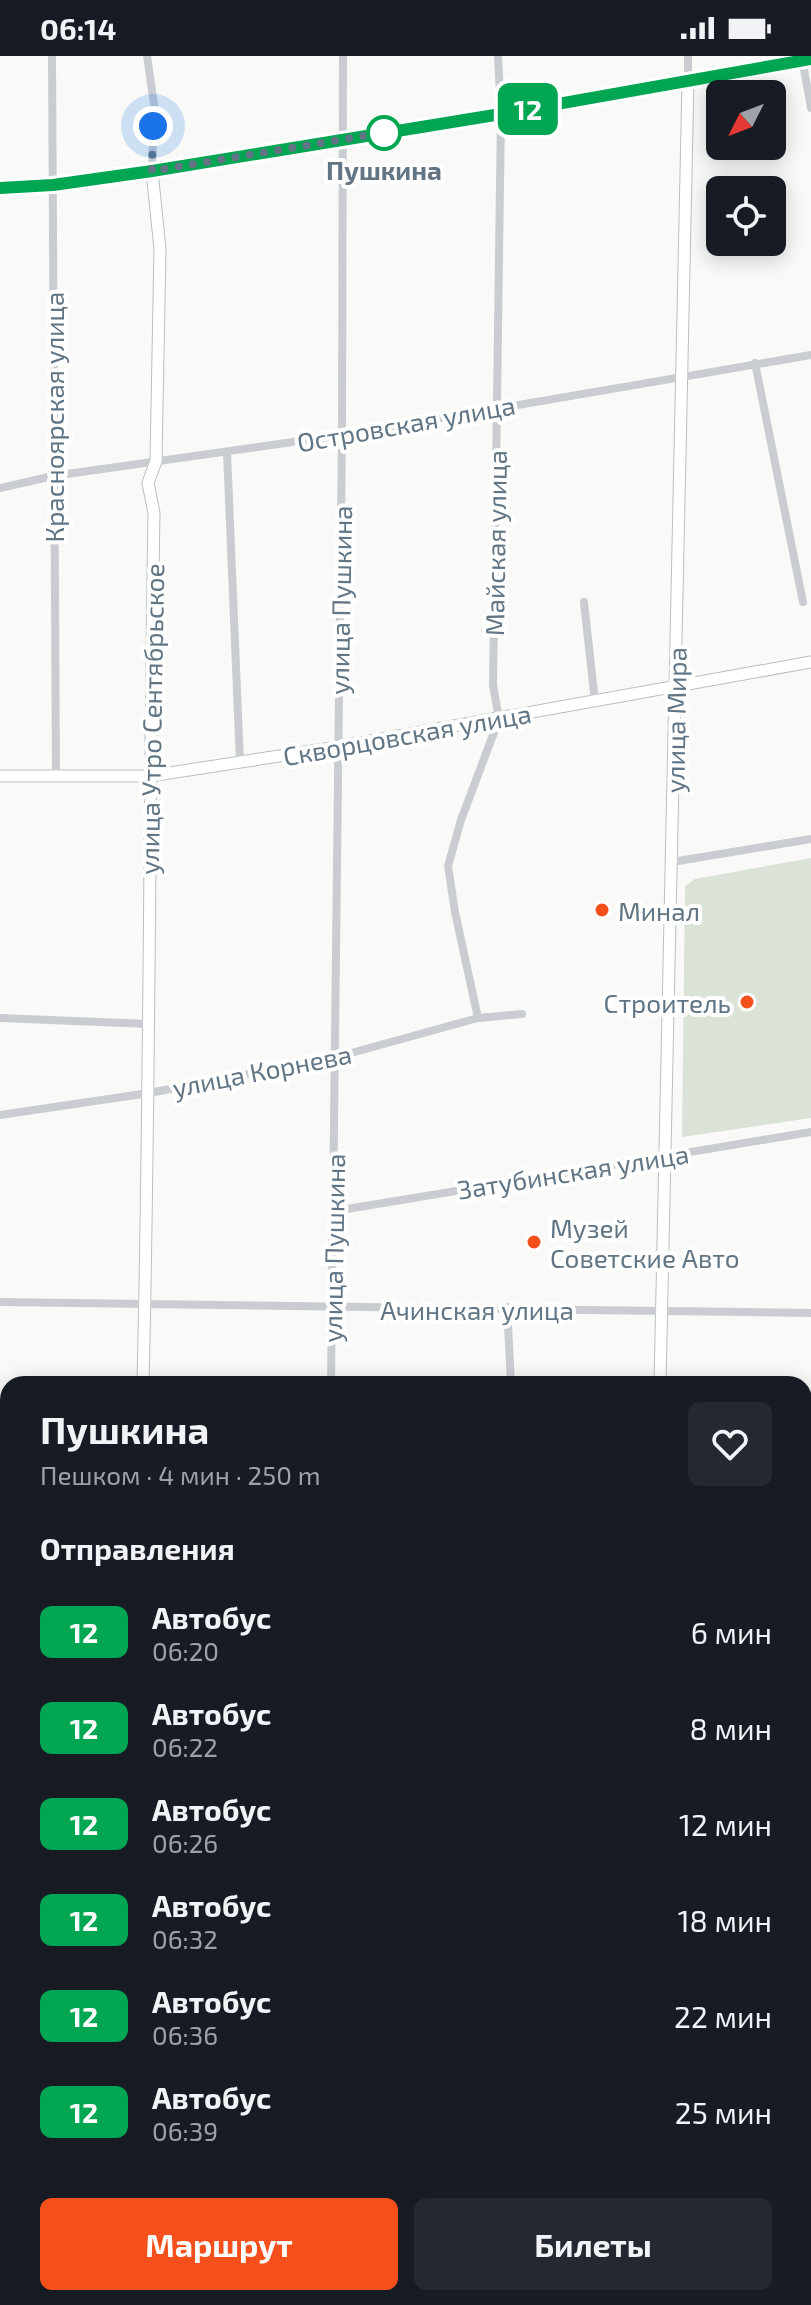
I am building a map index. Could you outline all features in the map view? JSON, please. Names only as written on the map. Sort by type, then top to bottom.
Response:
[{"type":"street","name":"Красноярская улица","points":[[52,56],[56,777]]},
{"type":"street","name":"улица Утро Сентябрьское","points":[[143,1376],[154,513],[148,483],[156,461],[160,249],[152,171],[154,104],[147,56]]},
{"type":"street","name":"улица Пушкина","points":[[331,1376],[342,435],[343,56]]},
{"type":"street","name":"Майская улица","points":[[478,1018],[448,866],[461,820],[499,719],[493,685],[501,114],[498,56]]},
{"type":"street","name":"улица Мира","points":[[660,1376],[688,56]]},
{"type":"street","points":[[0,188],[53,185],[152,171],[501,114],[805,58],[811,108]]},
{"type":"street","name":"Островская улица","points":[[0,488],[53,476],[342,435],[811,355]]},
{"type":"street","points":[[755,363],[803,602]]},
{"type":"street","points":[[227,452],[240,762]]},
{"type":"street","points":[[584,602],[595,702]]},
{"type":"street","name":"Скворцовская улица","points":[[0,776],[150,776],[337,747],[811,662]]},
{"type":"street","points":[[672,862],[811,839]]},
{"type":"street","name":"улица Корнева","points":[[0,1115],[149,1093],[333,1058],[478,1018],[522,1014]]},
{"type":"street","points":[[0,1018],[149,1024]]},
{"type":"street","name":"Затубинская улица","points":[[335,1211],[811,1132]]},
{"type":"street","name":"Ачинская улица","points":[[0,1302],[811,1313]]},
{"type":"street","points":[[507,1307],[511,1376]]},
{"type":"shaded area","name":"Строитель","points":[[811,858],[811,1118],[682,1137],[685,886],[695,879]]},
{"type":"bus line","name":"12","points":[[0,188],[53,185],[152,171],[811,59]]},
{"type":"place","name":"Пушкина","points":[[384,133]]},
{"type":"place","name":"Минал","points":[[602,910]]},
{"type":"place","name":"Строитель","points":[[747,1002]]},
{"type":"place","name":"Музей Советские Авто","points":[[534,1242]]},
{"type":"route","points":[[153,126],[152,171],[394,131],[384,133]]}]
